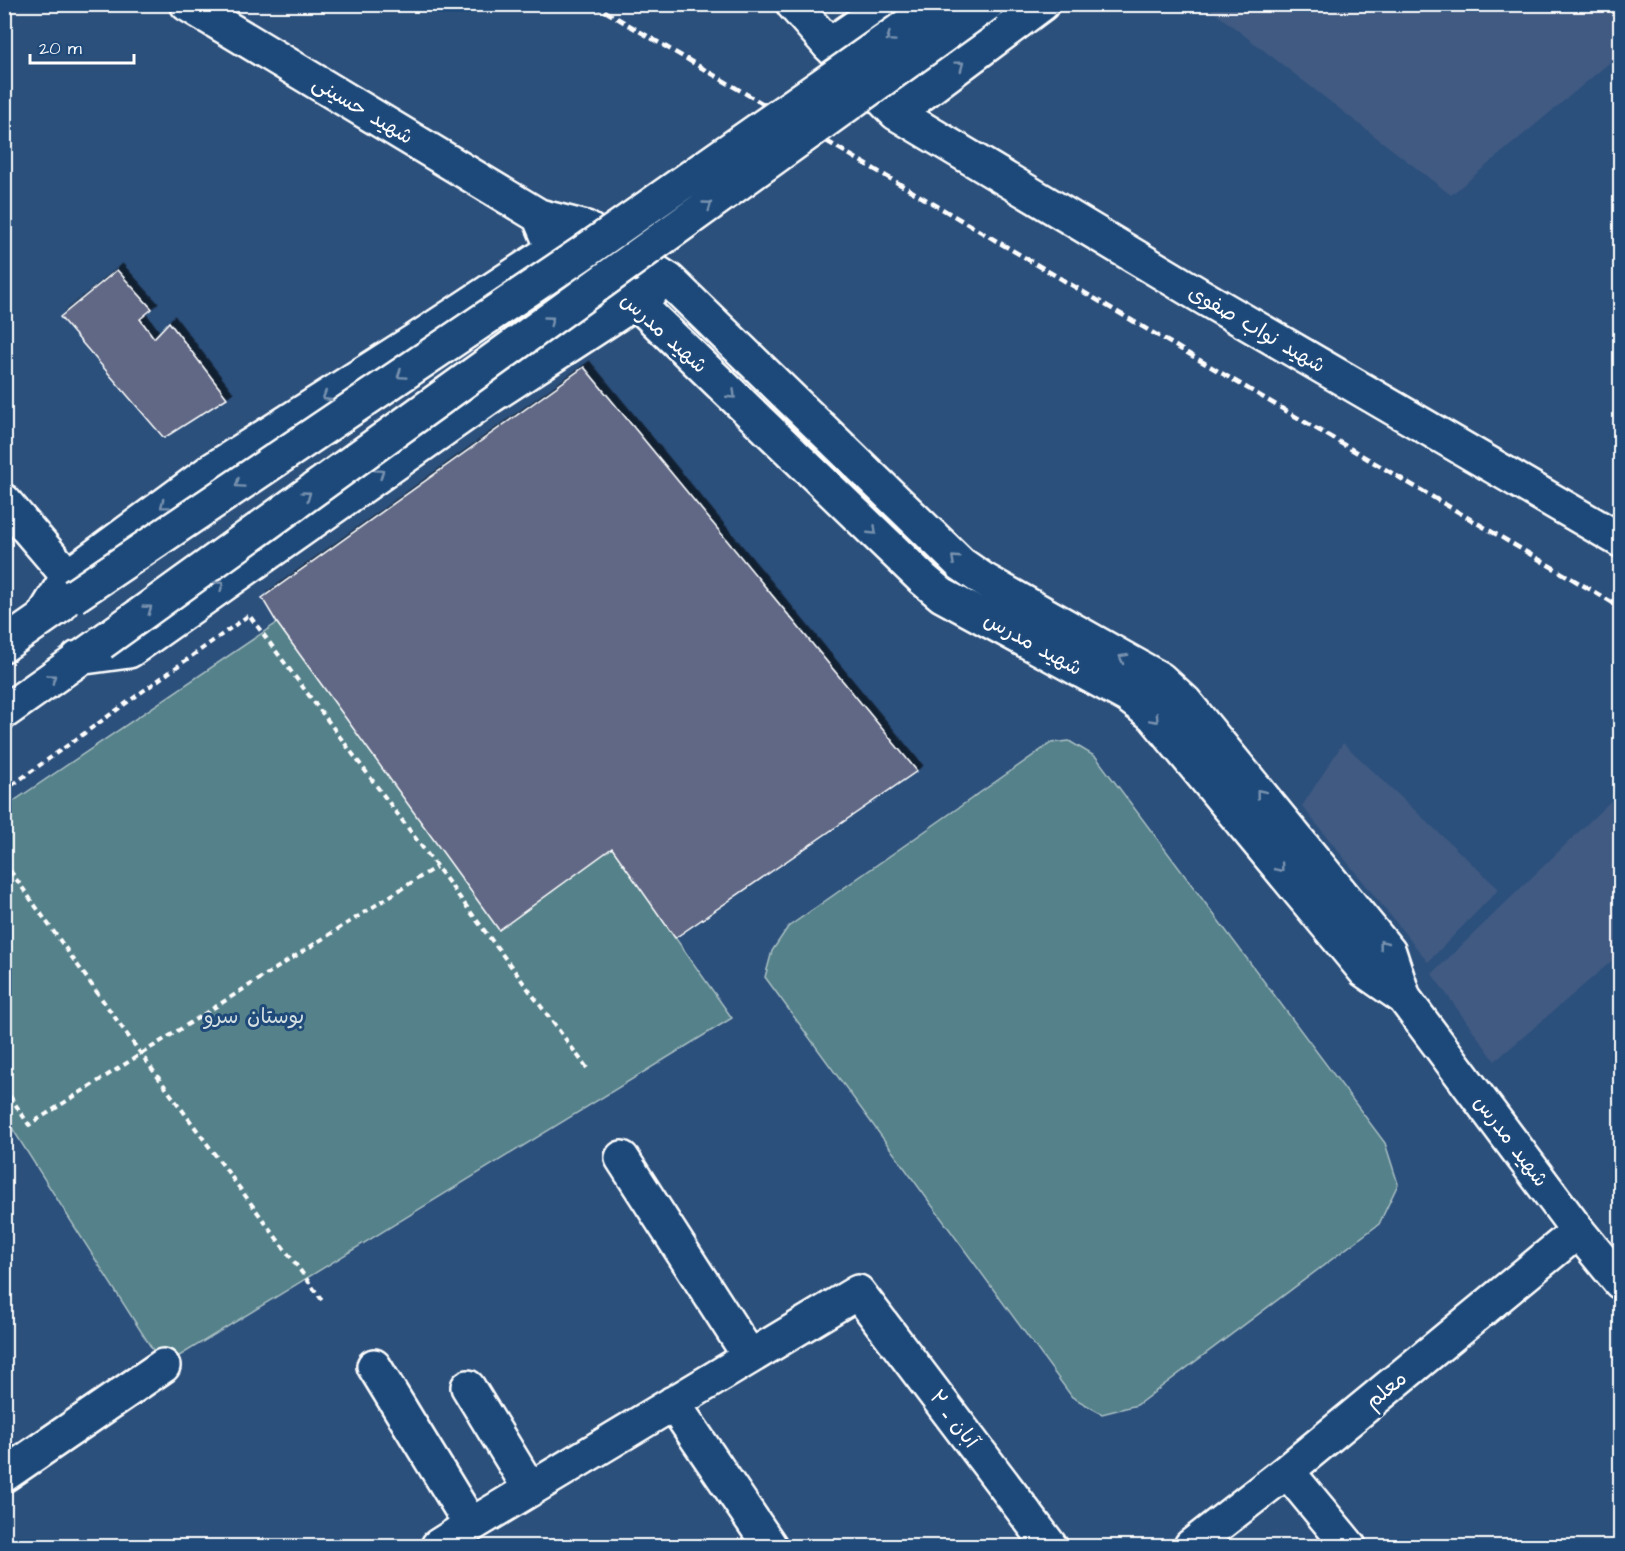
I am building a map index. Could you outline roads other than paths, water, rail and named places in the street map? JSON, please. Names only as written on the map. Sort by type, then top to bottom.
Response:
[{"type":"street","name":"شهید حسینی","points":[[187,4],[539,216]]},
{"type":"street","name":"شهید نواب صفوی","points":[[793,4],[829,45],[896,113],[1201,296],[1620,540]]},
{"type":"street","points":[[829,45],[889,4]]},
{"type":"street","points":[[71,586],[591,247],[938,4]]},
{"type":"street","points":[[4,712],[987,4]]},
{"type":"street","points":[[896,113],[1042,4]]},
{"type":"street","name":"شهید مدرس","points":[[539,216],[586,228],[669,280],[961,564],[984,580],[1160,679],[1185,702],[1389,951],[1404,998]]},
{"type":"street","points":[[539,216],[554,251]]},
{"type":"street","points":[[4,645],[43,618],[71,586],[212,470],[554,251],[586,228]]},
{"type":"street","name":"شهید مدرس","points":[[554,251],[636,302],[942,595],[1128,696],[1153,715],[1365,971],[1404,998],[1578,1231],[1620,1282]]},
{"type":"street","points":[[90,651],[129,651],[491,396],[669,280]]},
{"type":"street","points":[[477,300],[526,372]]},
{"type":"street","points":[[444,321],[491,396]]},
{"type":"street","points":[[4,501],[71,586]]},
{"type":"street","points":[[438,1546],[750,1357],[622,1158]]},
{"type":"street","name":"معلم","points":[[1191,1546],[1287,1471],[1578,1231]]},
{"type":"street","name":"آبان ـ ۲","points":[[750,1357],[858,1292],[1050,1546]]},
{"type":"street","points":[[4,1475],[163,1366]]},
{"type":"street","points":[[374,1366],[471,1524]]},
{"type":"street","points":[[468,1387],[531,1489]]},
{"type":"street","points":[[674,1403],[770,1546]]},
{"type":"street","points":[[1287,1471],[1349,1546]]},
{"type":"railway","points":[[593,4],[1620,607]]},
{"type":"park label","name":"بوستان سرو","points":[[254,1016]]}]
